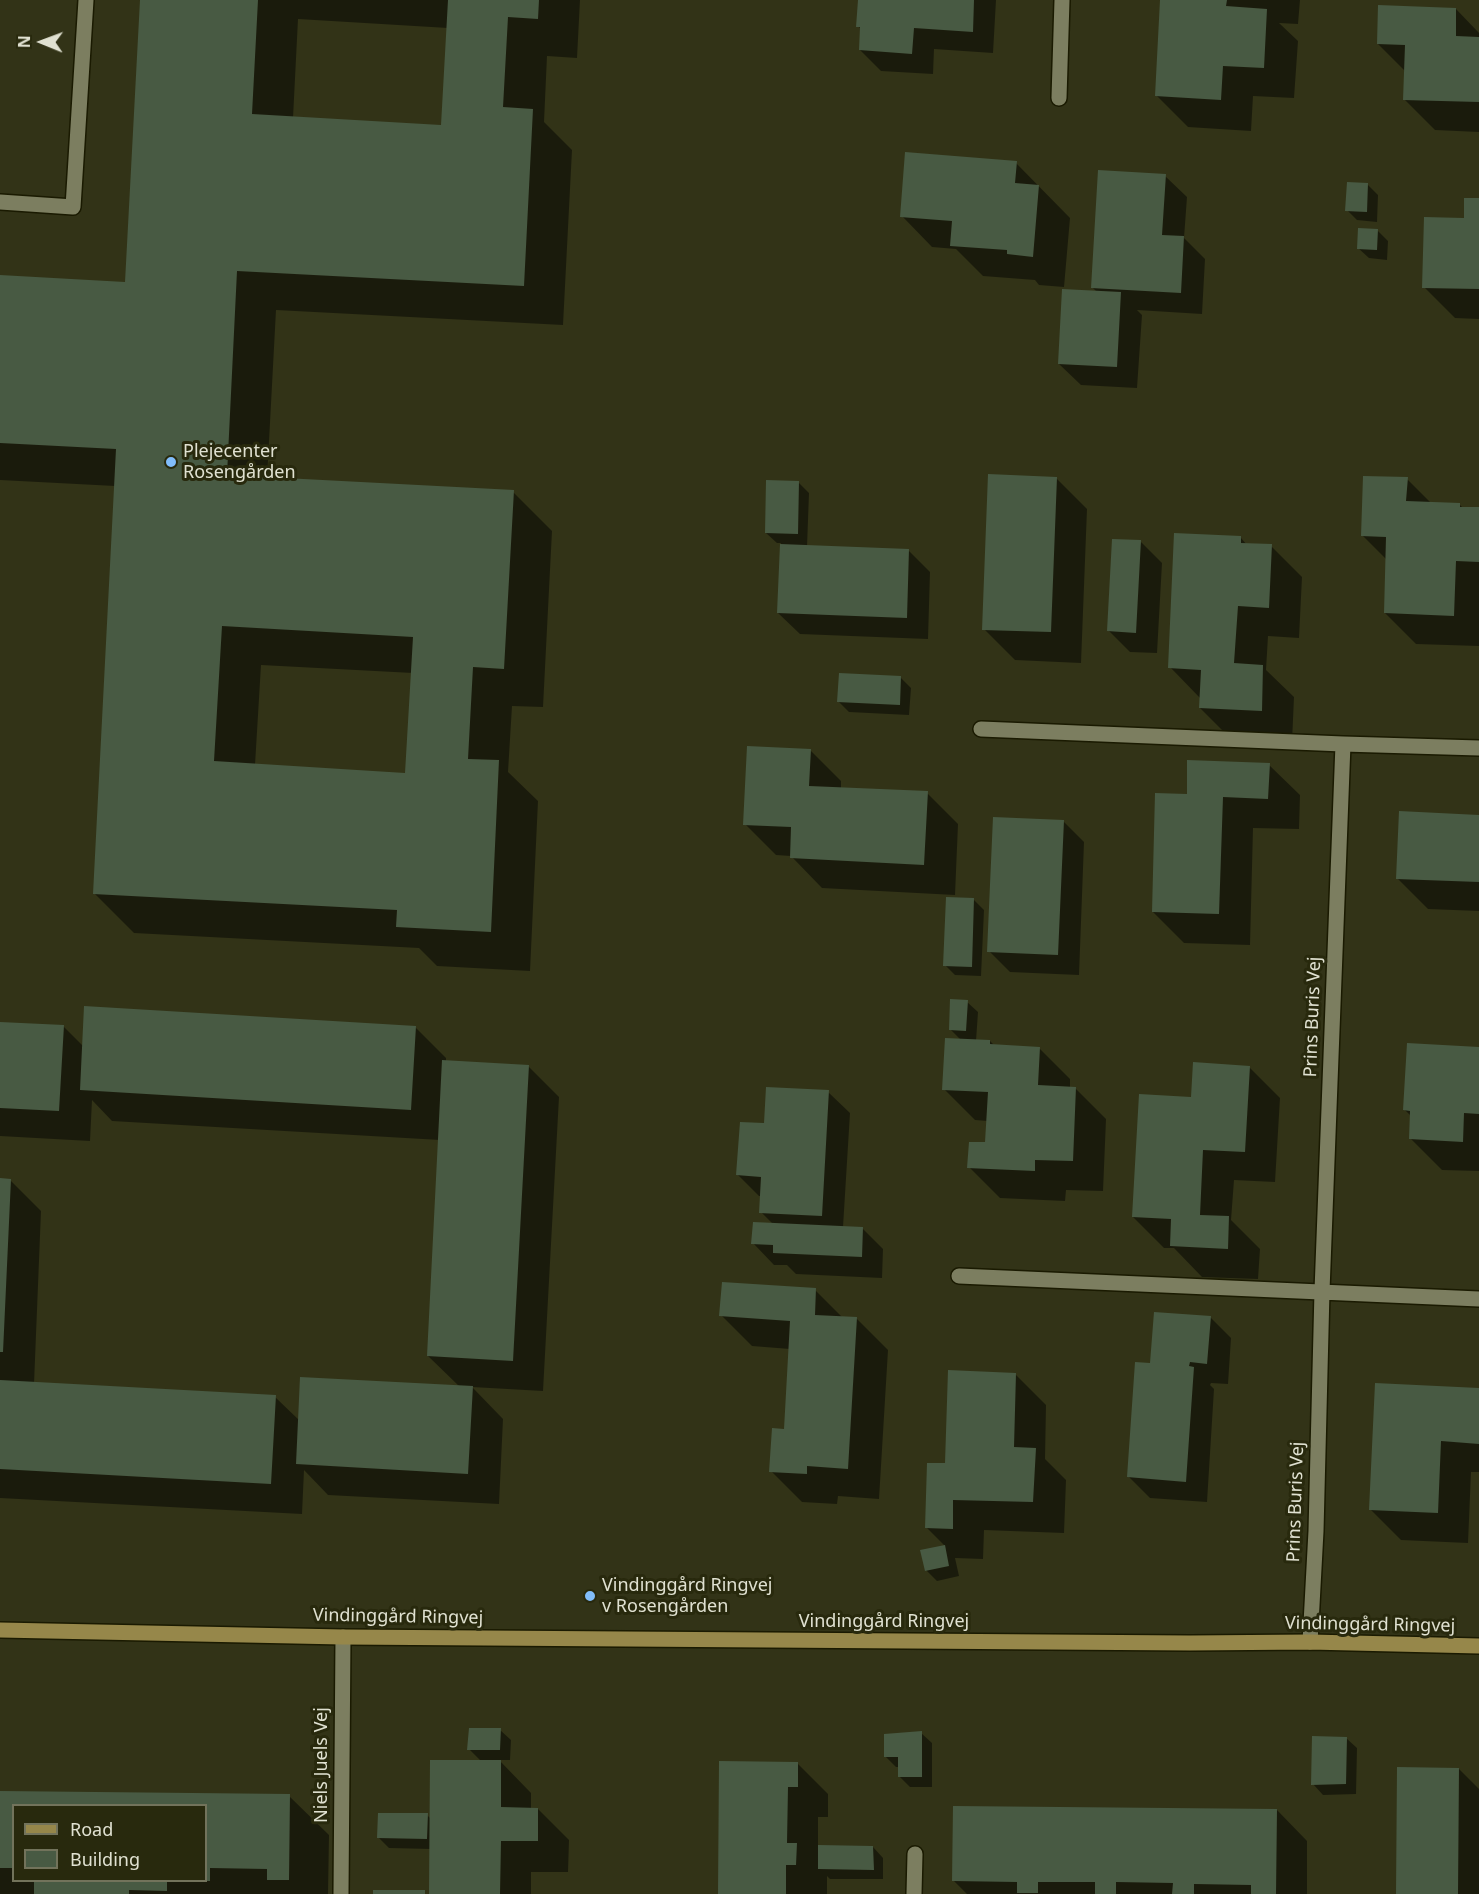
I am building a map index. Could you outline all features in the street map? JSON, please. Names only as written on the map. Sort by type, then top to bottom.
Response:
[{"type":"street","points":[[0,202],[73,207],[86,0]]},
{"type":"street","points":[[1059,98],[1062,0]]},
{"type":"street","points":[[981,729],[1479,748]]},
{"type":"street","name":"Prins Buris Vej","points":[[1310,1642],[1316,1531],[1322,1291],[1342,744]]},
{"type":"street","points":[[959,1276],[1479,1299]]},
{"type":"street","name":"Vindinggård Ringvej","points":[[0,1630],[343,1636],[1179,1643],[1310,1642],[1479,1646]]},
{"type":"street","name":"Niels Juels Vej","points":[[340,1894],[343,1636]]},
{"type":"street","points":[[914,1894],[915,1854]]},
{"type":"building","name":"Plejecenter Rosengården","points":[[140,0],[258,0],[252,114],[441,125],[448,0],[539,0],[538,19],[508,17],[503,107],[533,109],[524,286],[237,271],[227,475],[514,490],[504,669],[473,667],[468,759],[499,760],[491,932],[396,927],[397,910],[93,894],[116,449],[0,443],[0,275],[125,282]],"holes":[[[222,626],[413,637],[405,773],[214,761]]]},
{"type":"building","points":[[858,0],[974,0],[973,32],[914,28],[912,54],[859,50],[860,27],[856,27]]},
{"type":"building","points":[[1160,0],[1227,0],[1226,6],[1267,9],[1264,68],[1223,66],[1221,100],[1155,96]]},
{"type":"building","points":[[1378,5],[1456,8],[1456,36],[1479,37],[1479,102],[1403,100],[1405,45],[1377,44]]},
{"type":"building","points":[[905,152],[1017,161],[1015,183],[1039,185],[1033,257],[1007,254],[1007,250],[950,246],[952,221],[900,217]]},
{"type":"building","points":[[1098,170],[1166,174],[1162,235],[1184,236],[1181,293],[1091,288]]},
{"type":"building","points":[[1347,182],[1368,183],[1367,212],[1345,211]]},
{"type":"building","points":[[1464,198],[1479,198],[1479,289],[1422,288],[1424,217],[1464,218]]},
{"type":"building","points":[[1358,228],[1378,229],[1377,250],[1357,249]]},
{"type":"building","points":[[1062,289],[1121,292],[1117,367],[1058,364]]},
{"type":"building","points":[[988,474],[1057,477],[1051,632],[982,630]]},
{"type":"building","points":[[1363,476],[1408,477],[1406,501],[1460,503],[1460,507],[1479,507],[1479,562],[1456,561],[1454,616],[1384,613],[1386,537],[1361,536]]},
{"type":"building","points":[[766,480],[799,481],[798,534],[765,533]]},
{"type":"building","points":[[1174,533],[1241,536],[1241,543],[1272,544],[1269,608],[1238,606],[1234,663],[1263,665],[1262,711],[1199,708],[1201,670],[1168,668]]},
{"type":"building","points":[[1112,539],[1141,540],[1136,633],[1107,631]]},
{"type":"building","points":[[780,544],[909,549],[907,618],[777,613]]},
{"type":"building","points":[[839,673],[901,676],[900,705],[837,702]]},
{"type":"building","points":[[747,746],[811,749],[809,786],[928,791],[924,865],[790,858],[791,827],[743,825]]},
{"type":"building","points":[[1187,760],[1270,763],[1268,799],[1223,797],[1219,914],[1152,912],[1155,793],[1187,794]]},
{"type":"building","points":[[1399,811],[1479,815],[1479,882],[1396,879]]},
{"type":"building","points":[[993,817],[1064,820],[1058,955],[987,952]]},
{"type":"building","points":[[946,897],[974,898],[972,967],[943,966]]},
{"type":"building","points":[[950,999],[968,1000],[966,1031],[949,1030]]},
{"type":"building","points":[[84,1006],[416,1026],[411,1110],[80,1090]]},
{"type":"building","points":[[0,1022],[64,1025],[59,1111],[0,1108]]},
{"type":"building","points":[[945,1038],[990,1040],[990,1044],[1040,1047],[1038,1085],[1076,1087],[1073,1161],[1035,1160],[1035,1171],[967,1168],[969,1142],[985,1142],[988,1092],[942,1090]]},
{"type":"building","points":[[1407,1043],[1479,1047],[1479,1114],[1464,1113],[1463,1142],[1409,1139],[1410,1111],[1403,1110]]},
{"type":"building","points":[[442,1060],[529,1065],[513,1361],[427,1356]]},
{"type":"building","points":[[1193,1062],[1250,1066],[1245,1152],[1203,1150],[1200,1215],[1229,1216],[1228,1249],[1170,1246],[1171,1219],[1132,1217],[1139,1094],[1191,1097]]},
{"type":"building","points":[[766,1087],[829,1090],[822,1216],[759,1213],[761,1177],[736,1175],[740,1122],[764,1123]]},
{"type":"building","points":[[0,1178],[11,1179],[3,1352],[0,1352]]},
{"type":"building","points":[[753,1222],[863,1227],[862,1257],[773,1253],[773,1245],[751,1244]]},
{"type":"building","points":[[722,1282],[816,1288],[815,1315],[857,1317],[848,1469],[807,1466],[807,1474],[769,1472],[772,1428],[784,1429],[790,1321],[719,1316]]},
{"type":"building","points":[[1154,1312],[1211,1316],[1207,1364],[1190,1362],[1189,1366],[1194,1367],[1186,1482],[1127,1477],[1135,1362],[1150,1363]]},
{"type":"building","points":[[948,1370],[1016,1373],[1014,1447],[1036,1448],[1033,1502],[953,1500],[953,1529],[925,1528],[927,1463],[945,1463]]},
{"type":"building","points":[[300,1377],[473,1386],[468,1474],[296,1464]]},
{"type":"building","points":[[0,1380],[276,1395],[271,1484],[0,1469]]},
{"type":"building","points":[[1375,1383],[1479,1388],[1479,1444],[1441,1441],[1438,1513],[1369,1510]]},
{"type":"building","points":[[945,1545],[949,1566],[925,1571],[920,1550]]},
{"type":"building","points":[[469,1728],[501,1728],[500,1750],[467,1750]]},
{"type":"building","points":[[922,1731],[922,1777],[898,1777],[898,1757],[884,1757],[884,1734]]},
{"type":"building","points":[[1312,1736],[1347,1737],[1346,1784],[1311,1785]]},
{"type":"building","points":[[430,1760],[501,1760],[501,1807],[538,1808],[538,1841],[501,1841],[500,1894],[429,1894]]},
{"type":"building","points":[[719,1761],[798,1762],[798,1787],[788,1787],[787,1843],[797,1843],[796,1865],[786,1865],[786,1894],[718,1894]]},
{"type":"building","points":[[1397,1767],[1459,1768],[1458,1894],[1396,1894]]},
{"type":"building","points":[[0,1791],[290,1794],[289,1880],[267,1880],[267,1869],[210,1868],[210,1881],[207,1881],[207,1804],[12,1804],[12,1868],[0,1868]]},
{"type":"building","points":[[953,1806],[1277,1809],[1276,1894],[1251,1894],[1251,1885],[1194,1884],[1194,1894],[1172,1894],[1173,1883],[1116,1882],[1116,1894],[1095,1894],[1095,1882],[1038,1882],[1038,1893],[1017,1893],[1017,1882],[952,1881]]},
{"type":"building","points":[[378,1813],[428,1813],[427,1839],[377,1838]]},
{"type":"building","points":[[818,1845],[873,1846],[874,1870],[818,1869]]},
{"type":"building","points":[[34,1882],[167,1882],[167,1891],[129,1890],[129,1894],[34,1894]]},
{"type":"building","points":[[373,1890],[425,1890],[425,1894],[373,1894]]},
{"type":"place","name":"Plejecenter Rosengården","points":[[171,462]]},
{"type":"place","name":"Vindinggård Ringvej v Rosengården","points":[[590,1596]]}]
